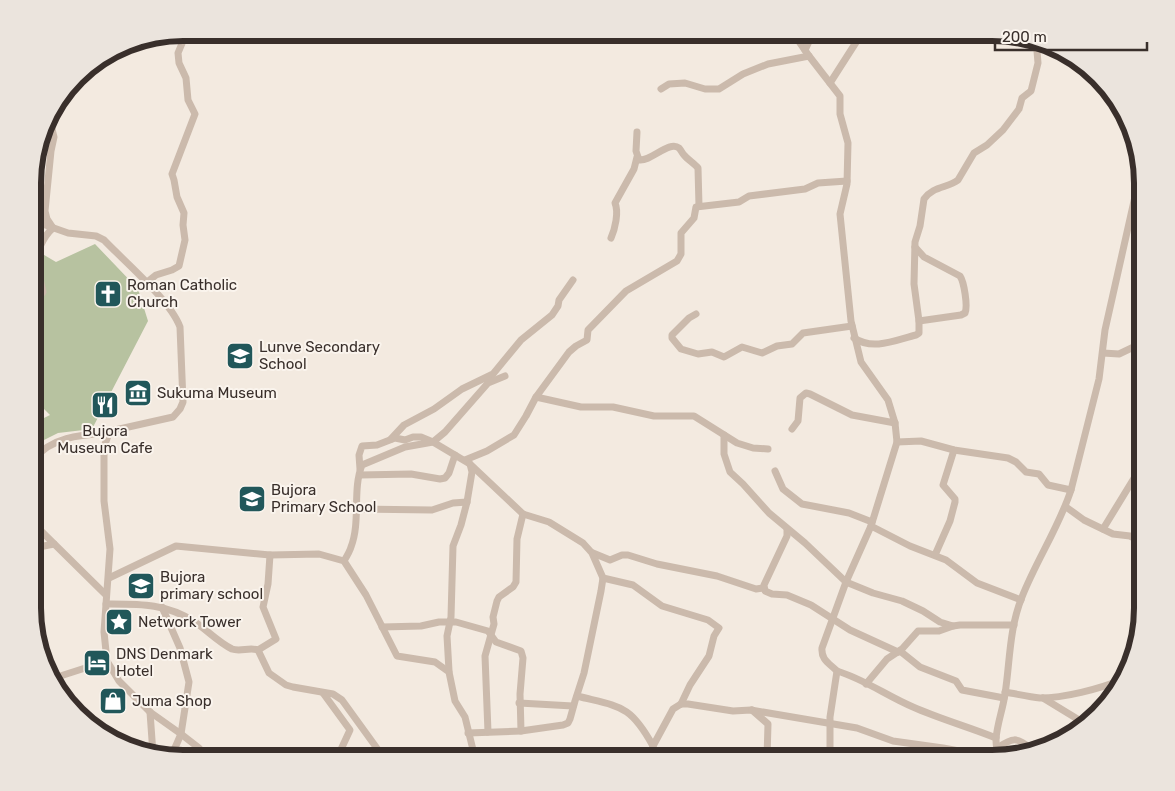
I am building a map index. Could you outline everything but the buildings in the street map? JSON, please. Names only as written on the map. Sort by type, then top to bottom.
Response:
[{"type":"street","points":[[146,283],[156,275],[179,266],[185,240],[183,211],[177,197],[172,174],[195,114],[188,100],[185,74],[179,63],[178,53],[183,41]]},
{"type":"street","points":[[799,41],[840,96],[840,114],[848,139],[847,181],[840,214],[842,252],[852,326],[860,362],[888,400],[895,423],[897,442],[872,524],[832,618],[822,648],[822,655],[826,662],[837,671],[852,676],[914,708],[996,738]]},
{"type":"street","points":[[807,53],[810,41]]},
{"type":"street","points":[[830,83],[856,41]]},
{"type":"street","points":[[854,338],[861,343],[878,345],[919,333],[914,284],[915,239],[920,226],[925,197],[939,188],[958,180],[974,153],[987,145],[1019,109],[1022,98],[1032,90],[1038,63],[1037,51]]},
{"type":"street","points":[[661,89],[669,84],[685,83],[706,89],[719,89],[743,74],[768,64],[807,53]]},
{"type":"street","points":[[52,129],[54,137],[45,211],[47,219],[53,228]]},
{"type":"street","points":[[611,238],[614,232],[617,210],[615,203],[634,169],[637,158],[637,132]]},
{"type":"street","points":[[637,158],[645,160],[660,151],[674,146],[678,148],[697,167],[699,206]]},
{"type":"street","points":[[468,462],[510,438],[524,421],[536,397],[569,352],[587,340],[588,330],[626,291],[677,261],[681,254],[681,233],[694,217],[695,208],[739,202],[749,196],[805,189],[818,183],[847,181]]},
{"type":"street","points":[[1027,745],[1022,741],[1017,740],[1007,742],[997,748],[996,738],[1005,695],[1014,624],[1021,600],[1066,507],[1071,490],[1099,379],[1105,330],[1133,214]]},
{"type":"street","points":[[41,223],[68,233],[96,236],[104,240],[146,283],[164,302],[175,317],[180,328],[183,372],[182,406],[173,417],[120,428],[109,433],[65,438],[41,453]]},
{"type":"street","points":[[41,242],[53,228]]},
{"type":"street","points":[[915,247],[924,257],[960,276],[963,282],[967,306],[965,313],[961,315],[919,320]]},
{"type":"street","points":[[344,560],[352,544],[361,447],[364,445],[376,445],[391,438],[404,425],[434,409],[462,390],[493,374],[520,340],[552,315],[558,306],[559,300],[573,280]]},
{"type":"street","points":[[696,314],[672,335],[672,338],[681,349],[698,354],[712,352],[725,357],[742,347],[762,353],[777,346],[792,344],[803,333],[852,326]]},
{"type":"street","points":[[1103,353],[1119,354],[1133,347]]},
{"type":"street","points":[[360,472],[364,463],[400,448],[433,442],[445,432],[488,383],[505,376]]},
{"type":"street","points":[[792,429],[798,421],[800,398],[807,393],[852,415],[895,423]]},
{"type":"street","points":[[536,397],[581,407],[613,407],[654,416],[694,416],[737,443],[753,448],[768,449]]},
{"type":"street","points":[[109,433],[104,447],[104,501],[110,549],[104,632],[107,661],[119,681],[150,712],[181,734],[199,750]]},
{"type":"street","points":[[724,435],[724,454],[728,470],[787,530],[846,582],[873,593],[902,601],[953,626]]},
{"type":"street","points":[[391,438],[406,440],[421,437],[468,462],[523,514],[549,522],[583,543],[592,553],[603,578],[584,673],[568,723],[521,731],[468,733]]},
{"type":"street","points":[[897,442],[921,441],[954,450],[1008,458],[1016,462],[1026,472],[1039,474],[1048,485],[1071,490]]},
{"type":"street","points":[[935,555],[950,520],[955,502],[955,499],[943,485],[954,450]]},
{"type":"street","points":[[360,472],[411,474],[440,479],[445,478],[449,473],[455,455]]},
{"type":"street","points":[[468,462],[472,472],[467,502],[453,546],[450,621],[447,636],[455,701],[465,717],[472,750]]},
{"type":"street","points":[[775,471],[783,489],[802,504],[849,513],[910,546],[951,563],[977,583],[1021,600]]},
{"type":"street","points":[[1103,529],[1133,480]]},
{"type":"street","points":[[356,509],[432,510],[453,503],[467,502]]},
{"type":"street","points":[[1066,507],[1084,520],[1115,535],[1133,538]]},
{"type":"street","points":[[488,732],[485,661],[498,599],[514,587],[516,582],[517,539],[523,514]]},
{"type":"street","points":[[763,588],[787,536],[787,530]]},
{"type":"street","points":[[41,531],[106,595]]},
{"type":"street","points":[[41,547],[54,544]]},
{"type":"street","points":[[108,578],[176,546],[270,555],[319,554],[344,560],[366,595],[397,656],[435,662],[450,672]]},
{"type":"street","points":[[592,553],[610,560],[622,555],[628,555],[657,564],[718,576],[756,589],[763,588],[769,593],[787,595],[811,605],[850,630],[899,652],[920,667],[956,681],[962,690],[1043,698],[1096,689],[1112,683]]},
{"type":"street","points":[[106,604],[140,604],[162,607],[178,612],[233,649],[252,648],[258,650],[274,642],[276,638],[263,607],[268,584],[270,555]]},
{"type":"street","points":[[603,578],[633,585],[662,606],[708,620],[719,628],[714,636],[709,656],[690,685],[681,704],[673,709],[653,749]]},
{"type":"street","points":[[162,607],[180,648],[188,682],[181,734],[174,749]]},
{"type":"street","points":[[382,627],[421,626],[450,621],[485,630],[491,634],[496,642],[519,650],[523,656],[519,703],[521,731]]},
{"type":"street","points":[[866,684],[887,659],[899,652],[918,631],[939,631],[953,626],[1014,624]]},
{"type":"street","points":[[258,650],[267,670],[272,676],[290,687],[338,696],[378,750]]},
{"type":"street","points":[[60,678],[107,661]]},
{"type":"street","points":[[830,749],[829,723],[837,671]]},
{"type":"street","points":[[323,693],[350,730]]},
{"type":"street","points":[[576,696],[627,711],[636,720],[653,746]]},
{"type":"street","points":[[1043,698],[1079,720]]},
{"type":"street","points":[[519,703],[573,706]]},
{"type":"street","points":[[681,704],[733,711],[751,710],[829,723],[865,730],[899,743],[940,749]]},
{"type":"street","points":[[751,710],[768,724],[767,749]]},
{"type":"street","points":[[150,712],[152,746]]},
{"type":"street","points":[[341,750],[350,730],[360,724]]},
{"type":"green space","points":[[95,244],[138,289],[148,321],[92,429],[58,433],[41,442],[41,420],[50,415],[41,406],[41,253],[56,262]]},
{"type":"place","name":"Roman Catholic Church","points":[[108,294]]},
{"type":"place","name":"Lunve Secondary School","points":[[240,356]]},
{"type":"place","name":"Sukuma Museum","points":[[138,393]]},
{"type":"place","name":"Bujora Museum Cafe","points":[[105,405]]},
{"type":"place","name":"Bujora Primary School","points":[[252,499]]},
{"type":"place","name":"Bujora primary school","points":[[141,586]]},
{"type":"place","name":"Network Tower","points":[[119,622]]},
{"type":"place","name":"DNS Denmark Hotel","points":[[97,663]]},
{"type":"place","name":"Juma Shop","points":[[113,701]]}]
